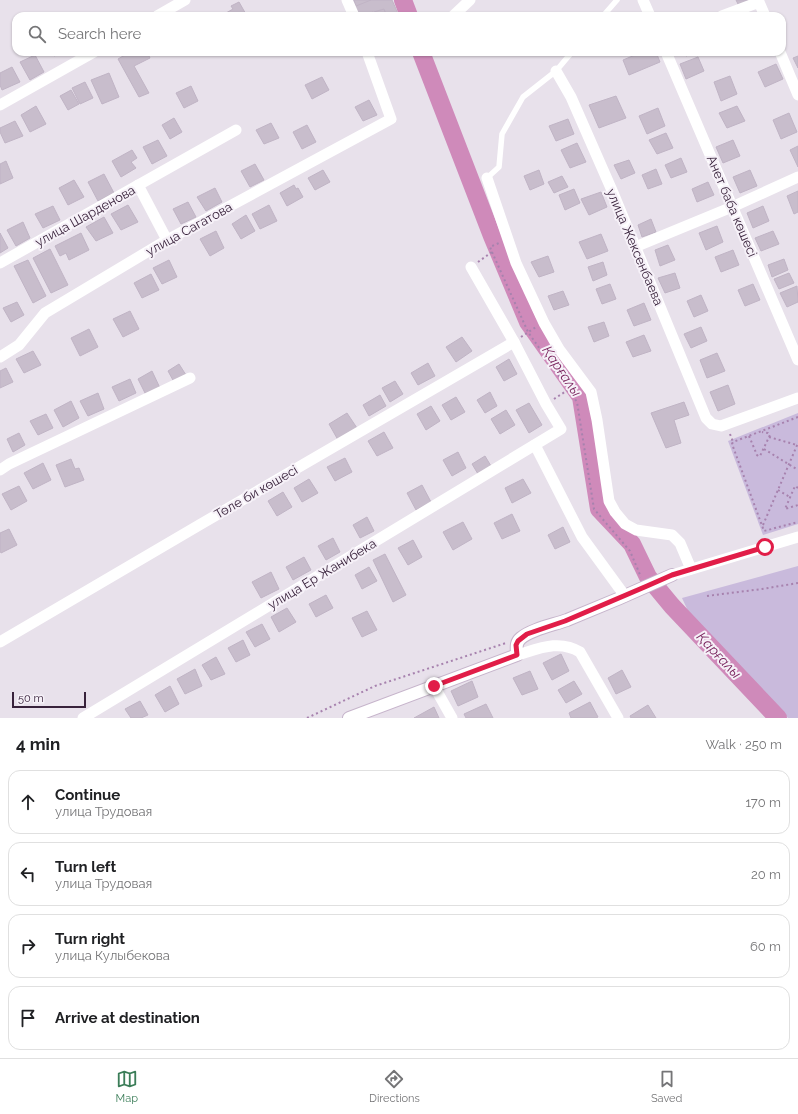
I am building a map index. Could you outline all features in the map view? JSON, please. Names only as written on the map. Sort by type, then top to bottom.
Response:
[{"type":"street","points":[[164,12],[185,0]]},
{"type":"street","points":[[347,0],[352,12]]},
{"type":"street","points":[[457,12],[470,0]]},
{"type":"street","points":[[643,0],[648,12]]},
{"type":"street","points":[[733,12],[759,2],[763,12]]},
{"type":"street","points":[[0,105],[87,56]]},
{"type":"street","name":"улица Сагатова","points":[[0,357],[19,346],[45,312],[167,240],[391,119],[368,56]]},
{"type":"street","name":"Анет баба көшесі","points":[[668,56],[798,360]]},
{"type":"street","points":[[782,56],[798,95]]},
{"type":"street","name":"улица Жексенбаева","points":[[556,71],[571,97],[614,195],[706,418],[712,424],[721,426],[798,398]]},
{"type":"street","points":[[138,185],[236,130]]},
{"type":"street","points":[[635,247],[732,207],[798,177]]},
{"type":"street","points":[[488,178],[516,263],[544,323],[559,349],[591,392],[597,420],[609,501],[612,507],[625,524],[636,530],[672,535],[680,543],[691,569]]},
{"type":"street","name":"улица Шарденова","points":[[0,263],[138,185],[167,240]]},
{"type":"street","points":[[471,267],[514,342],[546,404]]},
{"type":"street","name":"Төле би көшесі","points":[[0,642],[514,342]]},
{"type":"street","points":[[0,470],[190,378]]},
{"type":"street","name":"улица Ер Жанибека","points":[[83,718],[561,429],[546,404]]},
{"type":"street","points":[[535,445],[582,537],[625,596]]},
{"type":"street","points":[[517,655],[516,645],[520,638],[527,634],[565,621],[672,575],[798,537]]},
{"type":"street","points":[[349,718],[517,655],[547,646],[562,645],[580,652],[618,718]]},
{"type":"street","points":[[434,686],[452,718]]},
{"type":"lane","points":[[606,12],[617,0]]},
{"type":"lane","points":[[488,178],[499,167],[502,134],[523,97],[556,71],[569,56]]},
{"type":"path","points":[[501,242],[490,247],[528,332],[577,402],[594,509],[630,551],[646,587]]},
{"type":"path","points":[[471,267],[492,252]]},
{"type":"path","points":[[528,332],[535,327]]},
{"type":"path","points":[[546,404],[577,384]]},
{"type":"path","points":[[798,417],[733,442],[732,444],[764,531],[798,522]]},
{"type":"path","points":[[749,436],[758,456],[760,456],[770,435],[761,431]]},
{"type":"path","points":[[763,527],[798,445],[769,437]]},
{"type":"path","points":[[764,449],[798,470]]},
{"type":"path","points":[[798,488],[795,486],[785,509],[798,505]]},
{"type":"path","points":[[778,490],[790,497]]},
{"type":"path","points":[[707,596],[798,583]]},
{"type":"path","points":[[307,718],[375,686],[520,638]]},
{"type":"shaded area","points":[[798,413],[798,524],[763,535],[728,441]]},
{"type":"shaded area","points":[[798,566],[798,718],[788,718],[701,629],[689,613],[682,598]]},
{"type":"building","points":[[350,0],[392,0],[397,12],[355,12]]},
{"type":"building","points":[[354,0],[371,0],[356,6]]},
{"type":"building","points":[[736,0],[752,0],[739,6]]},
{"type":"building","points":[[239,2],[245,12],[228,12],[233,9],[231,6]]},
{"type":"building","points":[[384,9],[385,12],[374,12]]},
{"type":"building","points":[[36,56],[44,72],[30,80],[20,62]]},
{"type":"building","points":[[123,56],[149,56],[150,58],[134,66],[149,93],[139,97],[118,59]]},
{"type":"building","points":[[632,56],[658,56],[660,62],[629,75],[623,60]]},
{"type":"building","points":[[798,56],[798,68],[793,58]]},
{"type":"building","points":[[698,57],[704,71],[686,79],[680,64]]},
{"type":"building","points":[[776,64],[783,79],[765,87],[758,72]]},
{"type":"building","points":[[12,67],[20,82],[2,90],[0,85],[0,73]]},
{"type":"building","points":[[109,73],[119,97],[102,104],[91,80]]},
{"type":"building","points":[[730,76],[737,94],[721,101],[714,82]]},
{"type":"building","points":[[322,77],[329,90],[312,99],[305,85]]},
{"type":"building","points":[[85,82],[93,98],[80,104],[72,88]]},
{"type":"building","points":[[191,86],[198,101],[184,108],[176,93]]},
{"type":"building","points":[[71,90],[79,104],[68,110],[60,96]]},
{"type":"building","points":[[616,96],[626,118],[599,128],[589,105]]},
{"type":"building","points":[[369,100],[377,115],[363,121],[355,107]]},
{"type":"building","points":[[36,106],[46,124],[30,132],[21,115]]},
{"type":"building","points":[[737,106],[745,121],[727,128],[719,113]]},
{"type":"building","points":[[658,108],[665,126],[647,134],[639,116]]},
{"type":"building","points":[[789,113],[797,132],[781,139],[773,120]]},
{"type":"building","points":[[174,118],[182,132],[170,139],[162,125]]},
{"type":"building","points":[[568,119],[574,134],[556,141],[549,126]]},
{"type":"building","points":[[15,121],[23,136],[5,143],[0,132],[0,128]]},
{"type":"building","points":[[271,123],[279,138],[264,144],[256,130]]},
{"type":"building","points":[[307,125],[316,142],[302,149],[293,132]]},
{"type":"building","points":[[666,133],[673,148],[657,154],[649,140]]},
{"type":"building","points":[[158,140],[167,156],[152,164],[143,147]]},
{"type":"building","points":[[733,140],[740,156],[723,163],[716,147]]},
{"type":"building","points":[[577,143],[586,162],[570,168],[561,150]]},
{"type":"building","points":[[798,146],[798,167],[790,150]]},
{"type":"building","points":[[132,150],[137,158],[131,162],[136,168],[121,177],[112,161]]},
{"type":"building","points":[[681,158],[687,172],[671,178],[665,165]]},
{"type":"building","points":[[629,160],[635,173],[621,179],[614,165]]},
{"type":"building","points":[[6,161],[13,178],[0,184],[0,164]]},
{"type":"building","points":[[255,164],[264,180],[250,187],[241,171]]},
{"type":"building","points":[[656,169],[662,184],[648,189],[642,175]]},
{"type":"building","points":[[323,170],[330,182],[315,190],[308,178]]},
{"type":"building","points":[[539,170],[544,184],[530,190],[524,176]]},
{"type":"building","points":[[750,170],[757,186],[740,193],[733,177]]},
{"type":"building","points":[[104,174],[114,193],[98,201],[88,182]]},
{"type":"building","points":[[562,176],[568,187],[554,193],[548,182]]},
{"type":"building","points":[[74,180],[84,197],[68,205],[59,188]]},
{"type":"building","points":[[708,182],[714,195],[697,202],[692,189]]},
{"type":"building","points":[[294,185],[296,189],[298,188],[303,197],[287,206],[280,193]]},
{"type":"building","points":[[215,188],[222,202],[206,211],[197,197]]},
{"type":"building","points":[[574,189],[580,203],[565,210],[559,195]]},
{"type":"building","points":[[798,191],[798,212],[794,214],[787,196]]},
{"type":"building","points":[[601,192],[607,207],[589,215],[581,199]]},
{"type":"building","points":[[188,202],[196,217],[181,224],[173,209]]},
{"type":"building","points":[[128,205],[138,222],[121,230],[111,214]]},
{"type":"building","points":[[269,205],[277,221],[260,229],[252,214]]},
{"type":"building","points":[[53,206],[60,220],[43,228],[35,214]]},
{"type":"building","points":[[763,206],[769,221],[753,228],[747,213]]},
{"type":"building","points":[[246,215],[255,231],[241,239],[232,224]]},
{"type":"building","points":[[104,217],[113,233],[96,241],[86,227]]},
{"type":"building","points":[[651,219],[656,232],[642,237],[638,225]]},
{"type":"building","points":[[23,222],[30,238],[16,246],[7,230]]},
{"type":"building","points":[[717,226],[723,242],[706,250],[699,233]]},
{"type":"building","points":[[216,231],[224,248],[210,256],[200,239]]},
{"type":"building","points":[[773,231],[779,244],[761,251],[755,238]]},
{"type":"building","points":[[0,233],[8,248],[0,253]]},
{"type":"building","points":[[81,233],[89,250],[69,260],[66,253],[60,256],[55,246]]},
{"type":"building","points":[[601,234],[608,251],[587,259],[579,242]]},
{"type":"building","points":[[668,245],[675,260],[660,266],[655,250]]},
{"type":"building","points":[[50,249],[68,285],[51,293],[33,258]]},
{"type":"building","points":[[733,250],[739,265],[721,272],[715,257]]},
{"type":"building","points":[[548,256],[554,272],[539,277],[531,262]]},
{"type":"building","points":[[784,259],[788,270],[772,277],[768,265]]},
{"type":"building","points":[[28,260],[46,296],[33,303],[14,266]]},
{"type":"building","points":[[169,260],[177,277],[162,284],[153,268]]},
{"type":"building","points":[[603,262],[607,275],[593,281],[588,267]]},
{"type":"building","points":[[675,273],[680,288],[665,293],[658,278]]},
{"type":"building","points":[[789,273],[794,283],[779,289],[774,279]]},
{"type":"building","points":[[151,274],[159,290],[142,298],[134,283]]},
{"type":"building","points":[[610,284],[616,299],[602,304],[596,289]]},
{"type":"building","points":[[753,284],[760,300],[745,306],[738,290]]},
{"type":"building","points":[[797,286],[798,302],[787,307],[780,293]]},
{"type":"building","points":[[563,291],[569,305],[554,310],[548,296]]},
{"type":"building","points":[[701,295],[708,311],[694,317],[687,301]]},
{"type":"building","points":[[17,302],[24,315],[11,322],[3,308]]},
{"type":"building","points":[[644,303],[651,320],[634,326],[627,310]]},
{"type":"building","points":[[130,311],[139,329],[123,337],[113,319]]},
{"type":"building","points":[[604,322],[609,336],[594,342],[588,327]]},
{"type":"building","points":[[701,327],[707,341],[691,348],[684,334]]},
{"type":"building","points":[[89,329],[98,347],[80,356],[71,338]]},
{"type":"building","points":[[644,335],[651,351],[633,357],[626,342]]},
{"type":"building","points":[[462,337],[472,351],[456,362],[446,347]]},
{"type":"building","points":[[33,351],[41,365],[24,373],[16,359]]},
{"type":"building","points":[[717,353],[725,371],[707,378],[700,360]]},
{"type":"building","points":[[509,359],[517,374],[504,381],[496,367]]},
{"type":"building","points":[[428,363],[435,376],[418,385],[411,373]]},
{"type":"building","points":[[179,364],[186,375],[174,382],[168,371]]},
{"type":"building","points":[[6,368],[13,382],[0,388],[0,371]]},
{"type":"building","points":[[152,371],[160,388],[146,395],[138,379]]},
{"type":"building","points":[[130,379],[136,393],[119,401],[112,387]]},
{"type":"building","points":[[395,381],[403,394],[390,402],[382,388]]},
{"type":"building","points":[[728,385],[735,404],[718,411],[710,392]]},
{"type":"building","points":[[490,392],[497,406],[485,413],[477,400]]},
{"type":"building","points":[[98,393],[104,409],[88,416],[80,401]]},
{"type":"building","points":[[380,395],[386,406],[369,416],[363,405]]},
{"type":"building","points":[[456,397],[465,412],[451,420],[442,405]]},
{"type":"building","points":[[71,401],[79,418],[63,427],[54,410]]},
{"type":"building","points":[[684,402],[689,415],[674,420],[681,443],[666,448],[651,413]]},
{"type":"building","points":[[529,403],[542,425],[529,433],[516,410]]},
{"type":"building","points":[[431,406],[440,421],[426,430],[417,414]]},
{"type":"building","points":[[506,410],[515,425],[500,434],[491,419]]},
{"type":"building","points":[[347,413],[357,428],[338,440],[329,424]]},
{"type":"building","points":[[46,414],[53,428],[38,435],[30,421]]},
{"type":"building","points":[[384,432],[393,448],[377,456],[368,441]]},
{"type":"building","points":[[19,433],[25,445],[13,452],[7,439]]},
{"type":"building","points":[[458,452],[466,468],[452,476],[443,460]]},
{"type":"building","points":[[485,456],[491,466],[478,474],[472,464]]},
{"type":"building","points":[[345,458],[352,472],[335,481],[327,467]]},
{"type":"building","points":[[71,459],[75,469],[79,468],[84,480],[65,487],[56,465]]},
{"type":"building","points":[[43,463],[51,480],[33,489],[24,473]]},
{"type":"building","points":[[309,479],[318,493],[302,502],[294,488]]},
{"type":"building","points":[[523,479],[531,493],[512,503],[505,488]]},
{"type":"building","points":[[422,485],[431,502],[416,510],[407,493]]},
{"type":"building","points":[[19,486],[27,501],[11,510],[2,494]]},
{"type":"building","points":[[283,492],[292,507],[277,516],[268,501]]},
{"type":"building","points":[[512,514],[520,531],[502,539],[494,523]]},
{"type":"building","points":[[367,517],[374,531],[360,538],[353,525]]},
{"type":"building","points":[[463,522],[472,539],[453,550],[443,532]]},
{"type":"building","points":[[563,527],[570,542],[555,549],[548,535]]},
{"type":"building","points":[[9,529],[17,545],[1,553],[0,533]]},
{"type":"building","points":[[333,538],[340,552],[326,560],[318,546]]},
{"type":"building","points":[[413,540],[422,557],[408,565],[398,548]]},
{"type":"building","points":[[385,554],[406,595],[393,602],[373,560]]},
{"type":"building","points":[[304,557],[311,570],[293,580],[286,567]]},
{"type":"building","points":[[369,567],[377,581],[362,589],[355,575]]},
{"type":"building","points":[[271,572],[279,589],[261,598],[252,582]]},
{"type":"building","points":[[326,595],[333,608],[316,617],[309,604]]},
{"type":"building","points":[[287,608],[296,622],[279,632],[271,617]]},
{"type":"building","points":[[367,611],[377,630],[362,637],[352,618]]},
{"type":"building","points":[[262,624],[270,639],[255,647],[246,632]]},
{"type":"building","points":[[243,640],[250,655],[236,662],[228,648]]},
{"type":"building","points":[[561,654],[569,671],[552,680],[543,663]]},
{"type":"building","points":[[216,657],[225,674],[211,680],[202,665]]},
{"type":"building","points":[[195,669],[202,686],[185,694],[177,679]]},
{"type":"building","points":[[622,670],[631,687],[616,694],[608,678]]},
{"type":"building","points":[[530,671],[538,689],[522,695],[513,678]]},
{"type":"building","points":[[472,681],[478,697],[458,706],[451,691]]},
{"type":"building","points":[[574,681],[582,694],[566,703],[558,690]]},
{"type":"building","points":[[170,686],[179,704],[165,712],[155,695]]},
{"type":"building","points":[[140,701],[148,715],[141,718],[131,718],[125,709]]},
{"type":"building","points":[[590,702],[598,717],[571,718],[569,713]]},
{"type":"building","points":[[486,704],[493,718],[466,718],[464,714]]},
{"type":"building","points":[[648,705],[656,718],[631,718],[630,716]]},
{"type":"building","points":[[434,707],[439,718],[414,718]]},
{"type":"waterway","name":"Қарғалы","points":[[403,0],[408,12]]},
{"type":"waterway","name":"Қарғалы","points":[[423,56],[492,236],[528,322],[581,397],[599,509],[632,544],[648,577],[672,606],[778,718]]},
{"type":"route","points":[[434,686],[517,655],[516,645],[520,638],[527,634],[565,621],[672,575],[765,547]]}]
